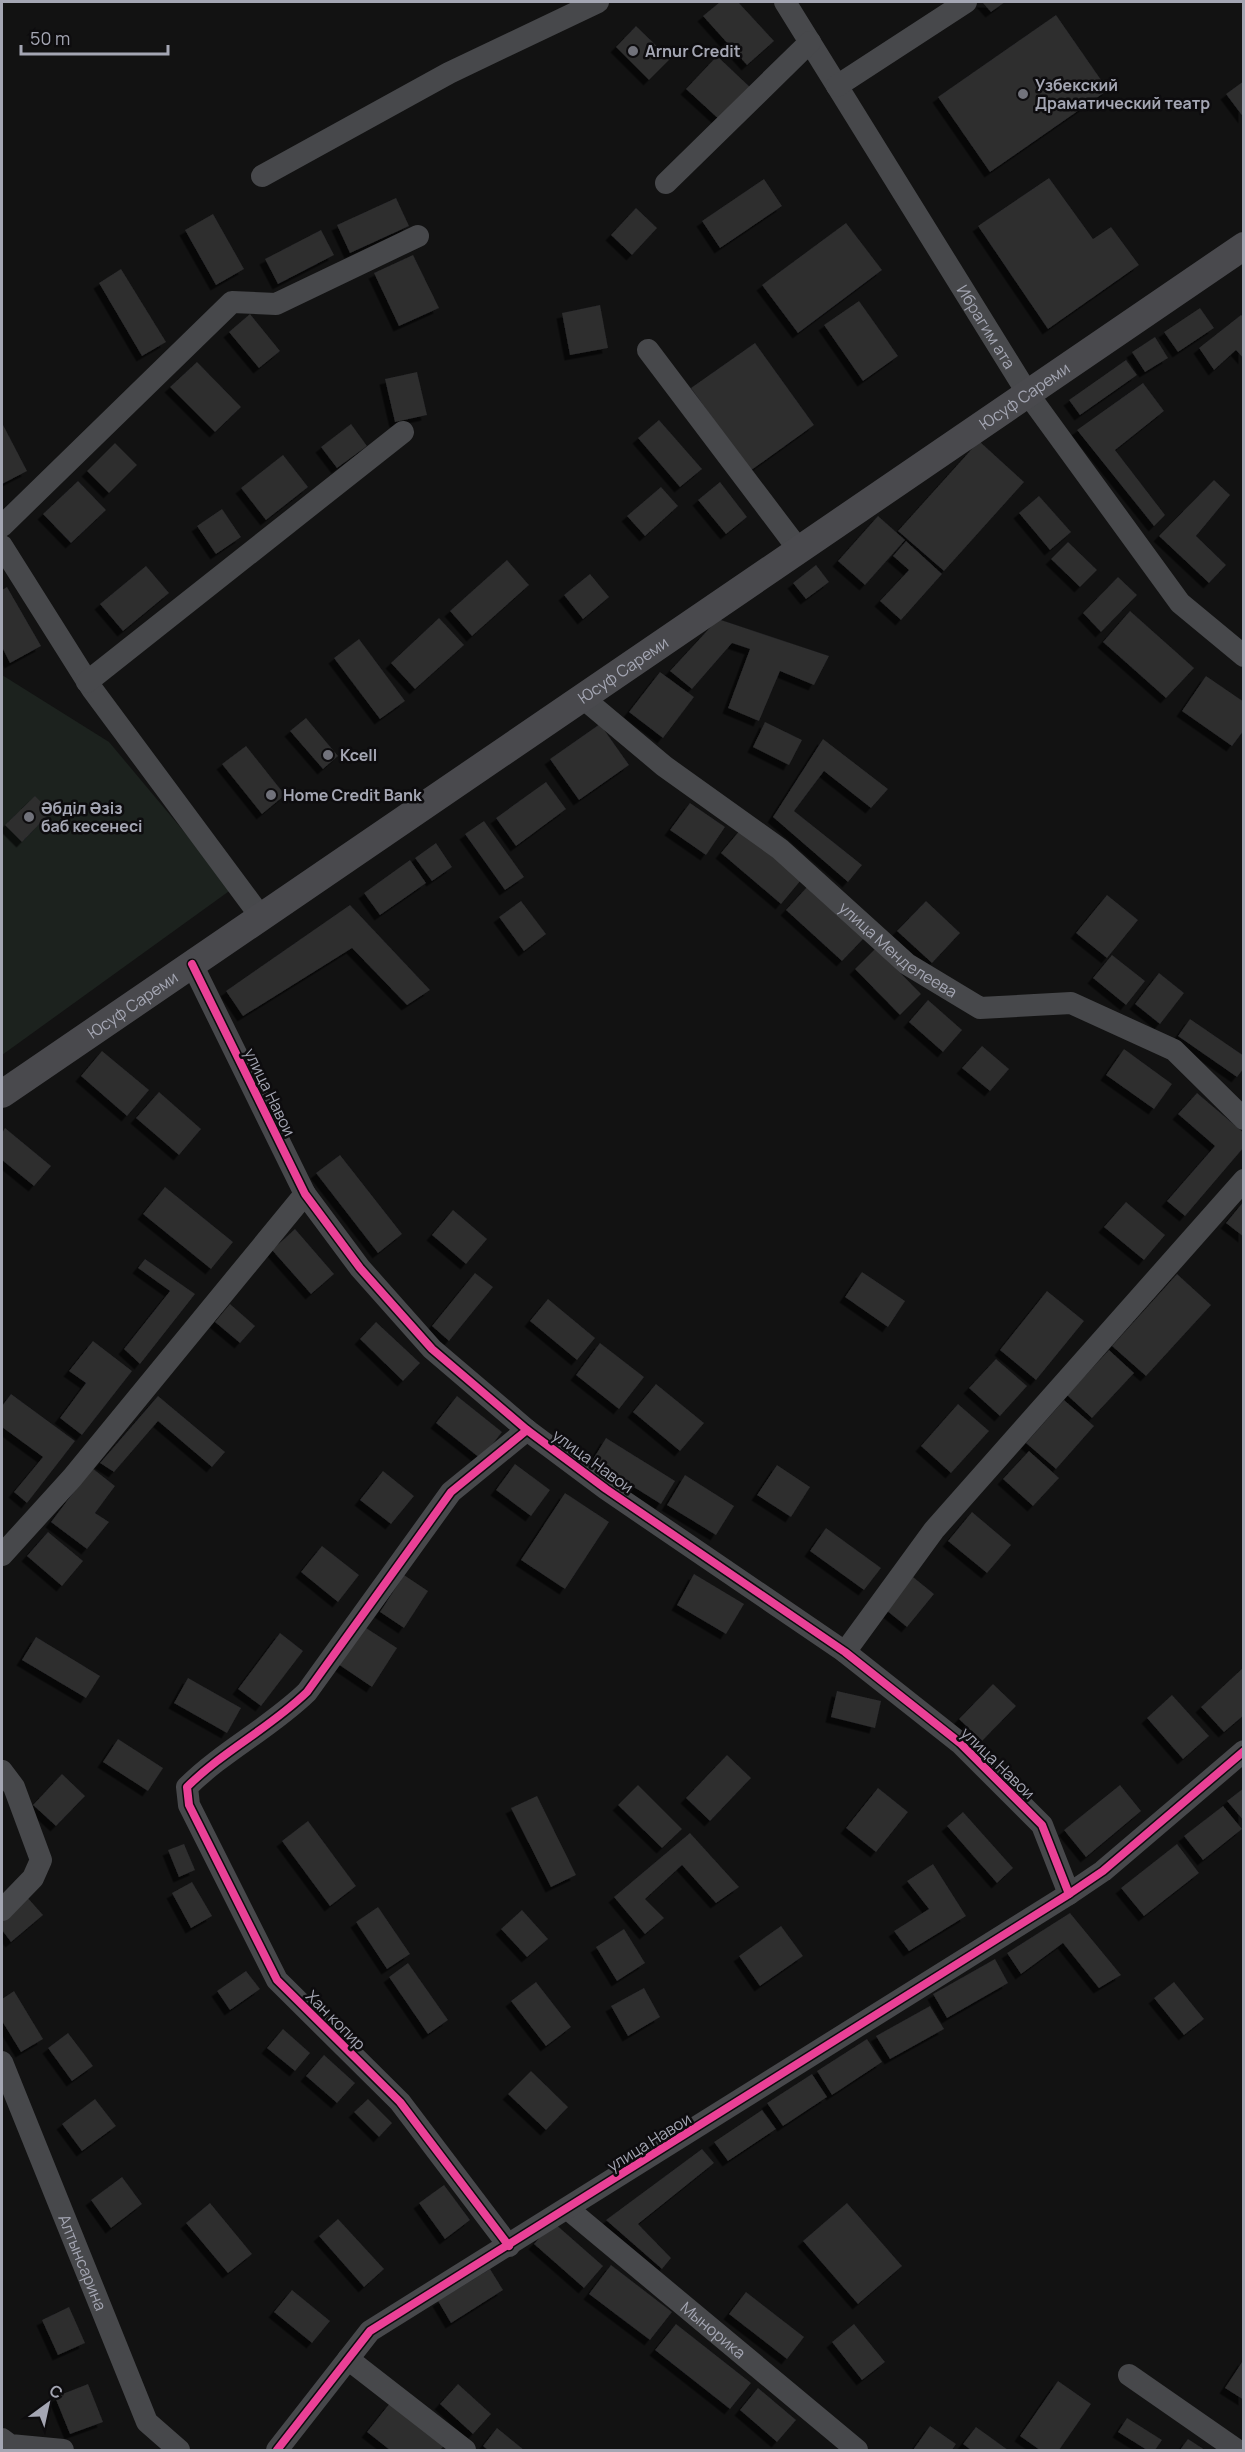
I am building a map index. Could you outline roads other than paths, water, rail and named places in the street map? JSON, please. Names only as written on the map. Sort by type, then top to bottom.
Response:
[{"type":"main road","name":"Юсуф Сареми","points":[[2,1094],[1244,246]]},
{"type":"street","points":[[262,176],[449,73],[598,2]]},
{"type":"street","name":"Ибрагим ата","points":[[785,2],[1028,394],[1180,603],[1244,656]]},
{"type":"street","points":[[837,86],[966,2]]},
{"type":"street","points":[[666,183],[810,42]]},
{"type":"street","points":[[2,526],[232,302],[276,304],[418,236]]},
{"type":"street","points":[[648,350],[799,550]]},
{"type":"street","points":[[87,682],[403,432]]},
{"type":"street","points":[[2,546],[87,682],[261,917]]},
{"type":"street","name":"улица Менделеева","points":[[582,698],[664,766],[780,849],[908,963],[980,1008],[1071,1003],[1174,1050],[1244,1119]]},
{"type":"street","name":"улица Навои","points":[[192,964],[304,1194],[360,1268],[432,1349],[527,1430],[606,1489],[845,1652],[960,1743],[1042,1825],[1069,1894]]},
{"type":"street","points":[[845,1652],[934,1530],[1244,1180]]},
{"type":"street","points":[[2,1555],[72,1478],[304,1194]]},
{"type":"street","name":"Хан копир","points":[[509,2246],[400,2102],[277,1980],[189,1805],[187,1787],[199,1775],[285,1714],[307,1692],[452,1492],[527,1430]]},
{"type":"street","name":"улица Навои","points":[[277,2451],[370,2331],[1069,1894],[1103,1871],[1244,1751]]},
{"type":"street","points":[[2,1771],[14,1787],[41,1860],[33,1878],[2,1910]]},
{"type":"street","name":"Алтынсарина","points":[[2,2062],[147,2422],[179,2451]]},
{"type":"street","name":"Мынорика","points":[[568,2209],[858,2451]]},
{"type":"street","points":[[348,2359],[465,2451]]},
{"type":"street","points":[[1129,2375],[1237,2451]]},
{"type":"street","points":[[2,2439],[10,2445],[63,2451]]},
{"type":"place","name":"Arnur Credit","points":[[633,51]]},
{"type":"place","name":"Узбекский Драматический театр","points":[[1023,94]]},
{"type":"place","name":"Kcell","points":[[328,755]]},
{"type":"place","name":"Home Credit Bank","points":[[271,795]]},
{"type":"place","name":"Әбділ Әзіз баб кесенесі","points":[[29,817]]}]
